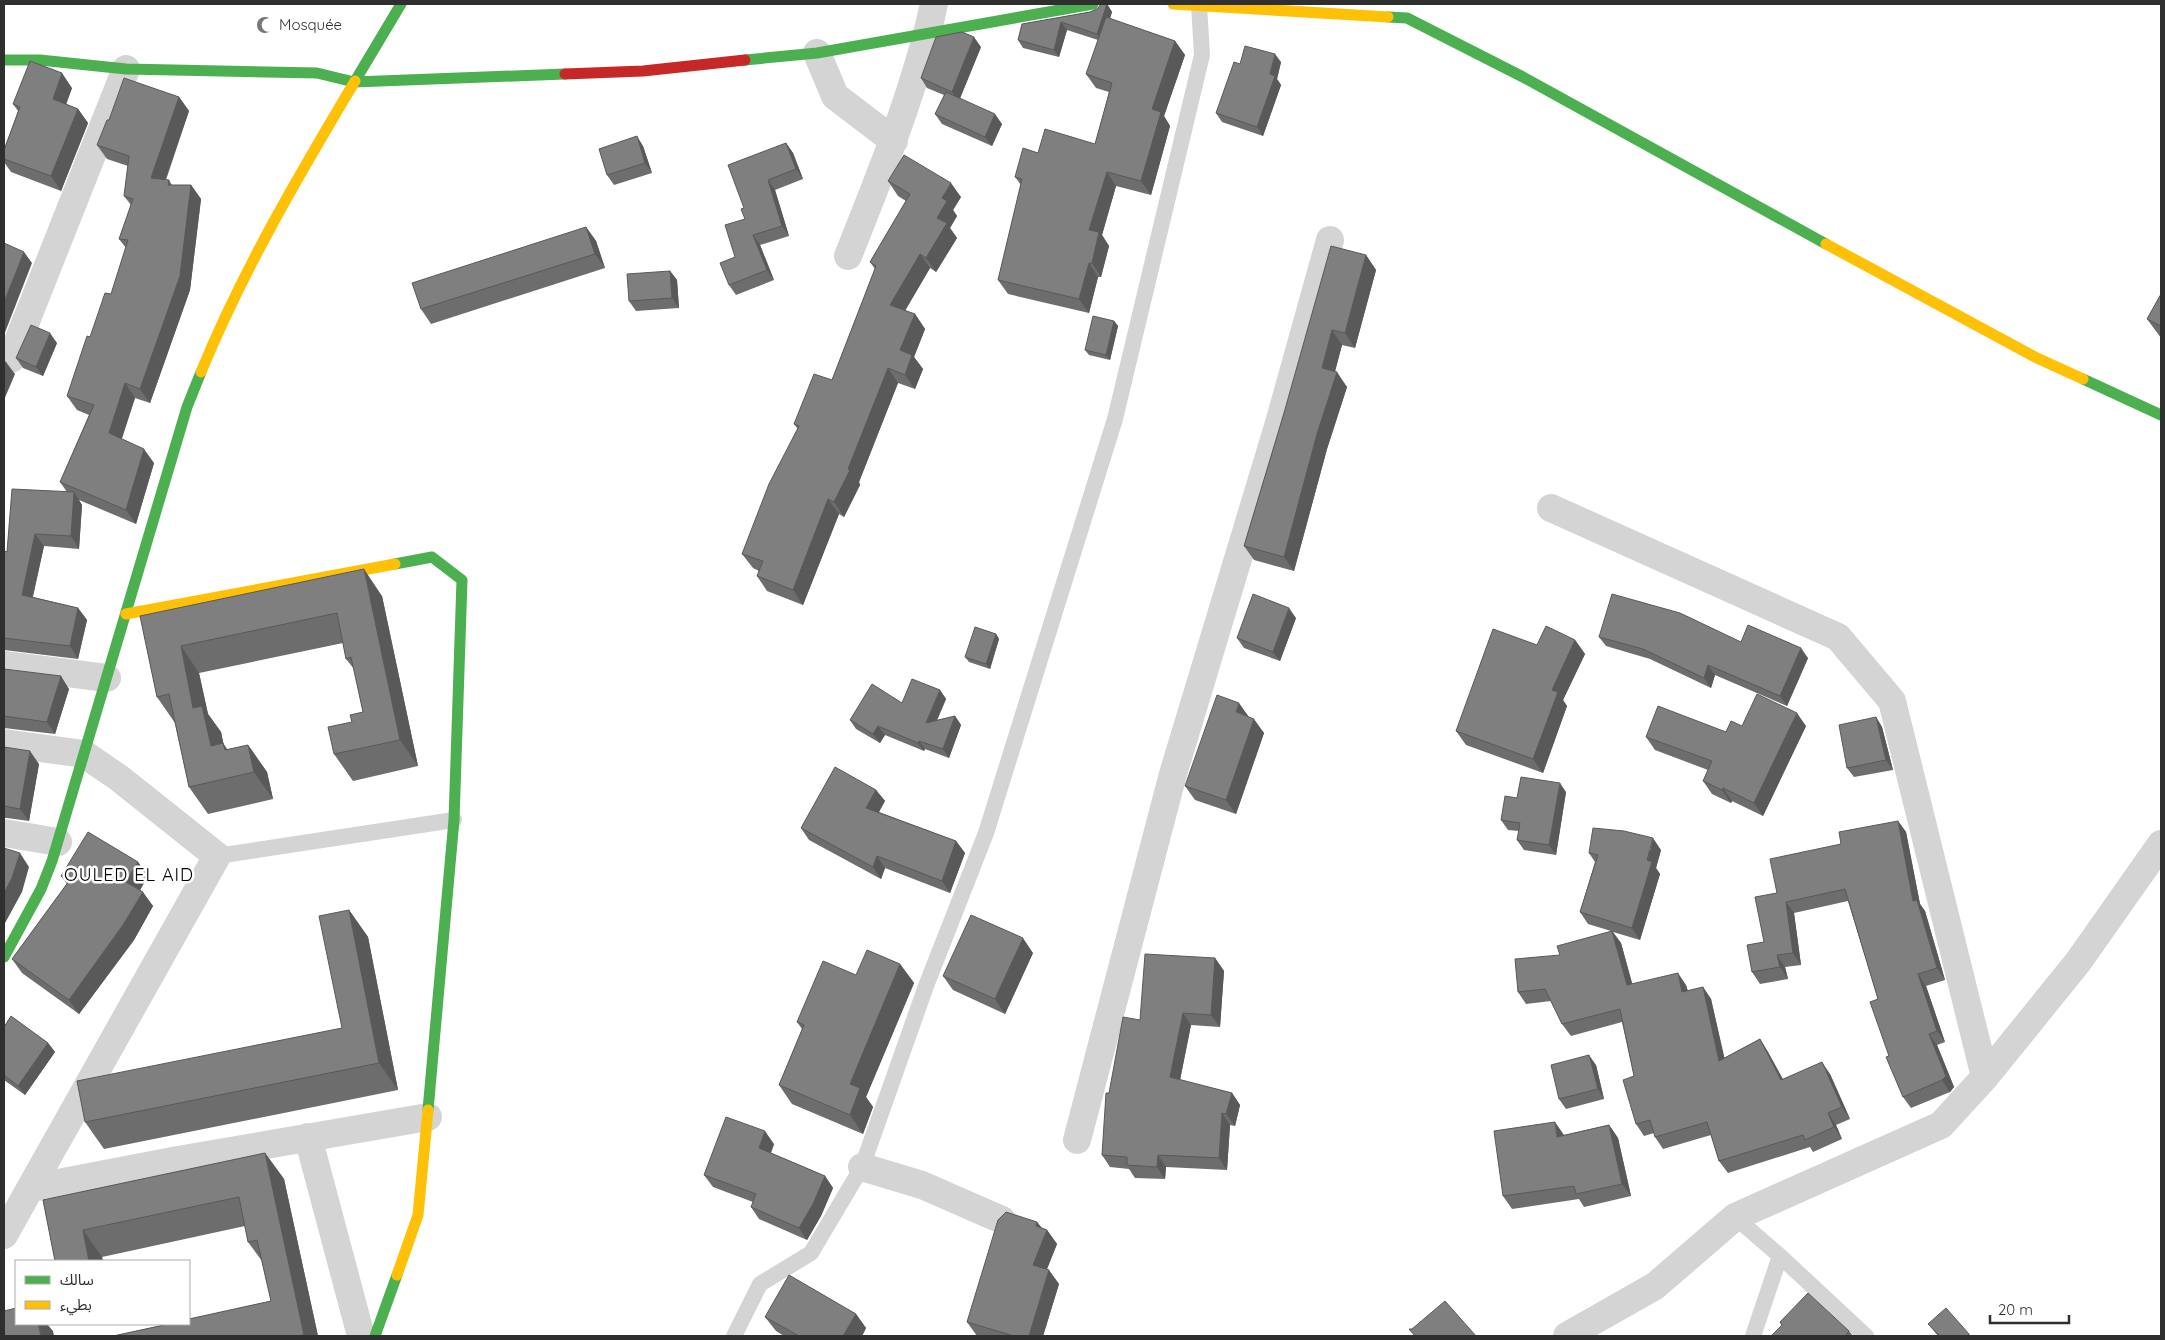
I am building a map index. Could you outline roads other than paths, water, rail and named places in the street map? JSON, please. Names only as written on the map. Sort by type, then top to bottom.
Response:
[{"type":"street","points":[[4,957],[41,889],[58,842],[187,407],[203,365],[238,290],[287,196],[400,4]]},
{"type":"street","points":[[848,256],[894,141],[928,34],[934,4]]},
{"type":"street","points":[[4,60],[40,60],[126,70],[317,73],[354,82],[642,71],[817,53],[1093,4]]},
{"type":"street","points":[[1173,4],[1407,18],[1523,77],[1903,287],[2037,358],[2161,416]]},
{"type":"street","points":[[817,53],[835,96],[894,141]]},
{"type":"street","points":[[12,359],[126,70]]},
{"type":"street","points":[[1077,1140],[1173,774],[1279,423],[1330,240]]},
{"type":"street","points":[[1551,508],[1838,638],[1892,701],[1985,1077]]},
{"type":"street","points":[[126,614],[432,557],[462,580],[454,820],[418,1215],[376,1336]]},
{"type":"street","points":[[4,665],[107,678]]},
{"type":"street","points":[[4,742],[84,754],[119,778],[217,856],[4,1235]]},
{"type":"street","points":[[4,833],[58,842]]},
{"type":"street","points":[[1567,1336],[1655,1286],[1734,1217],[1941,1125],[1985,1077],[2078,962],[2161,844]]},
{"type":"street","points":[[32,1188],[428,1117]]},
{"type":"street","points":[[308,1137],[361,1336]]},
{"type":"street","points":[[862,1167],[922,1185],[1002,1220]]},
{"type":"lane","points":[[734,1336],[760,1284],[811,1253],[862,1167],[926,986],[986,833],[1115,419],[1202,55],[1199,5]]},
{"type":"lane","points":[[217,856],[454,820]]},
{"type":"lane","points":[[1734,1217],[1780,1256],[1866,1336]]},
{"type":"lane","points":[[1753,1336],[1780,1256]]},
{"type":"place","name":"Mosquée","points":[[265,25]]},
{"type":"district","name":"OULED EL AID","points":[[129,875]]}]
